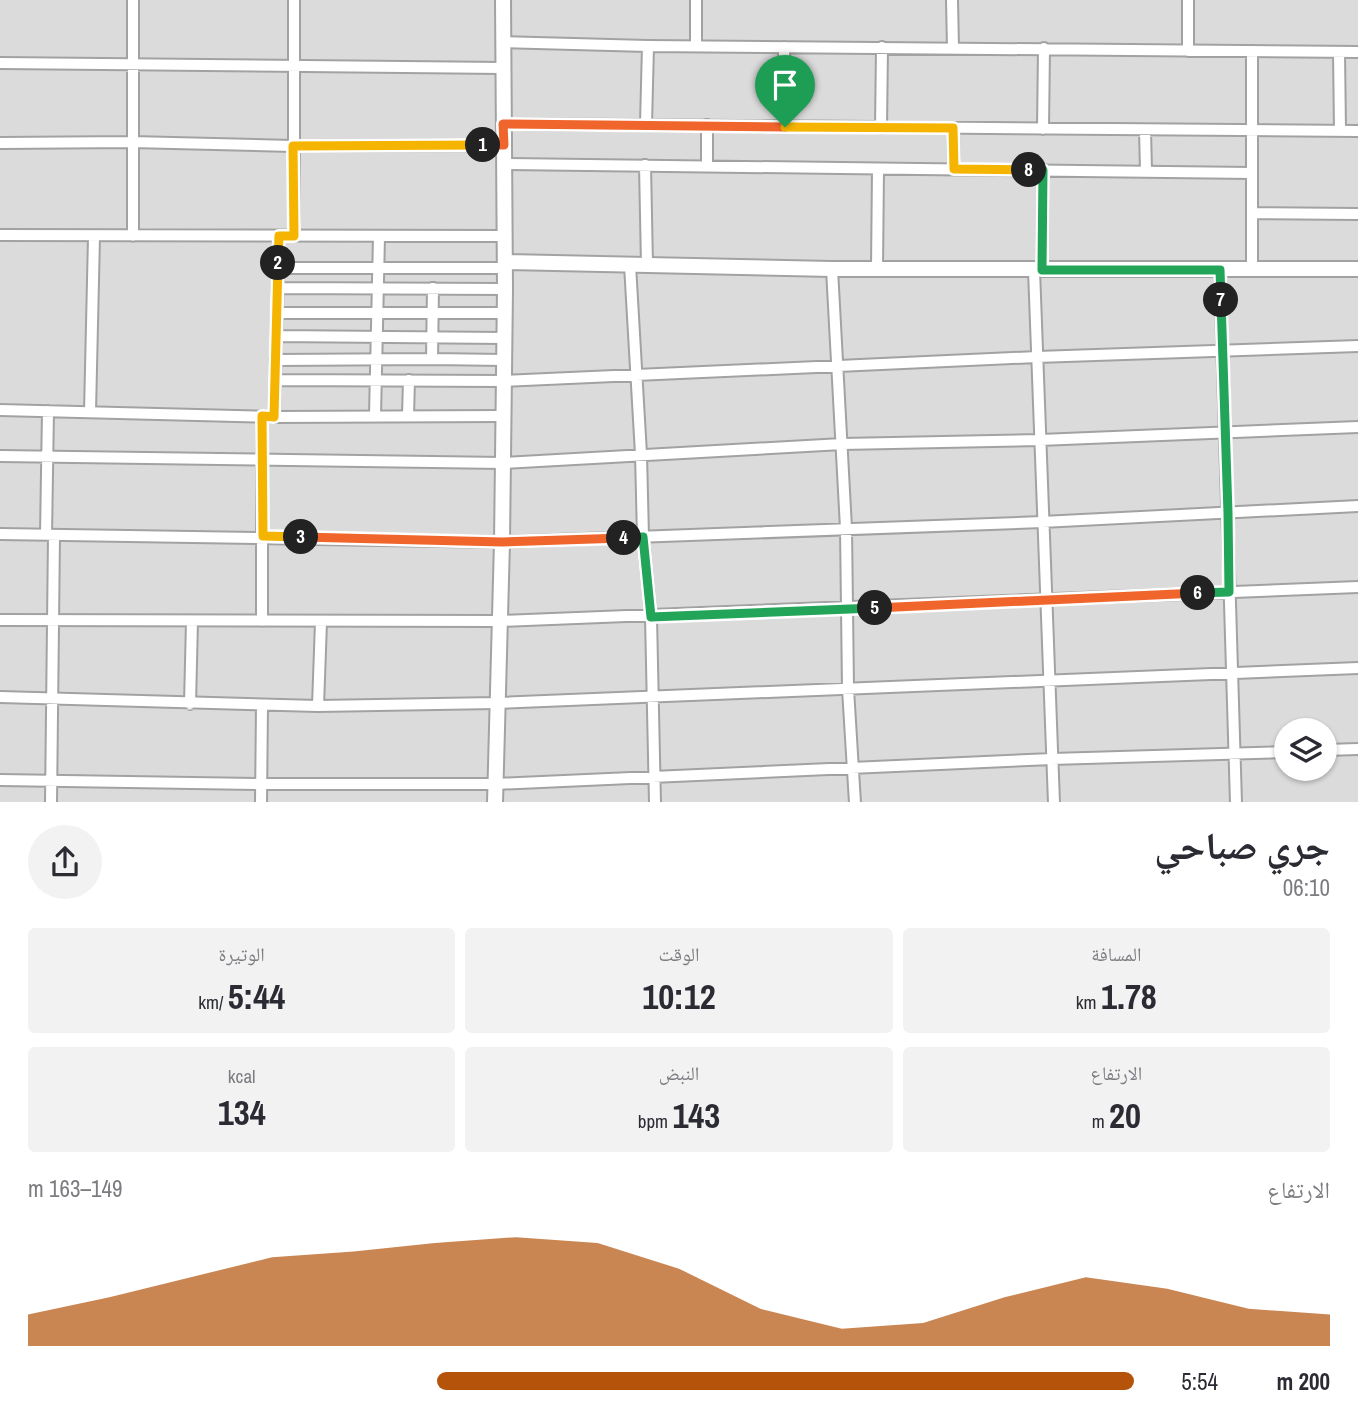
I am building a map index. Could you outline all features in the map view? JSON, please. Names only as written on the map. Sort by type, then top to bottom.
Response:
[{"type":"street","points":[[132,0],[133,236]]},
{"type":"street","points":[[294,0],[294,236]]},
{"type":"street","points":[[495,802],[505,313],[503,0]]},
{"type":"street","points":[[696,0],[696,45]]},
{"type":"street","points":[[952,0],[953,48]]},
{"type":"street","points":[[1188,0],[1188,51]]},
{"type":"street","points":[[502,42],[648,46],[1358,52]]},
{"type":"street","points":[[646,124],[648,46]]},
{"type":"street","points":[[784,47],[785,127]]},
{"type":"street","points":[[881,128],[882,47]]},
{"type":"street","points":[[1043,129],[1044,48]]},
{"type":"street","points":[[1252,51],[1252,269]]},
{"type":"street","points":[[1339,52],[1340,131]]},
{"type":"street","points":[[0,63],[503,68]]},
{"type":"street","points":[[503,124],[1358,131]]},
{"type":"street","points":[[707,125],[707,165]]},
{"type":"street","points":[[953,128],[954,169]]},
{"type":"street","points":[[1145,130],[1146,171]]},
{"type":"street","points":[[0,143],[504,145]]},
{"type":"street","points":[[503,164],[1252,173]]},
{"type":"street","points":[[645,165],[647,265]]},
{"type":"street","points":[[877,268],[878,169]]},
{"type":"street","points":[[1043,170],[1037,357],[1054,802]]},
{"type":"street","points":[[1252,213],[1358,214]]},
{"type":"street","points":[[0,235],[505,236]]},
{"type":"street","points":[[262,621],[264,460],[275,380],[279,236]]},
{"type":"street","points":[[375,416],[379,236]]},
{"type":"street","points":[[90,412],[94,237]]},
{"type":"street","points":[[630,265],[638,375],[643,537],[651,617],[654,802]]},
{"type":"street","points":[[278,268],[647,265],[832,269],[1358,269]]},
{"type":"street","points":[[832,269],[846,528],[845,609],[855,802]]},
{"type":"street","points":[[1220,270],[1236,802]]},
{"type":"street","points":[[277,288],[505,289]]},
{"type":"street","points":[[432,359],[433,288]]},
{"type":"street","points":[[299,312],[299,335]]},
{"type":"street","points":[[277,313],[505,313]]},
{"type":"street","points":[[276,336],[504,338]]},
{"type":"street","points":[[275,380],[504,381],[1037,357],[1358,346]]},
{"type":"street","points":[[275,360],[504,360]]},
{"type":"street","points":[[408,416],[409,380]]},
{"type":"street","points":[[0,410],[268,417],[502,416]]},
{"type":"street","points":[[48,411],[53,620],[51,802]]},
{"type":"street","points":[[0,456],[503,463],[842,444],[1040,440],[1358,427]]},
{"type":"street","points":[[0,534],[263,536],[502,542],[1042,522],[1358,506]]},
{"type":"street","points":[[0,620],[499,621],[1358,587]]},
{"type":"street","points":[[190,704],[192,621]]},
{"type":"street","points":[[318,706],[321,622]]},
{"type":"street","points":[[0,697],[318,706],[496,703],[1358,668]]},
{"type":"street","points":[[261,802],[262,705]]},
{"type":"street","points":[[1337,750],[1358,749]]},
{"type":"street","points":[[0,780],[495,784],[1052,759],[1274,752]]},
{"type":"shaded area","points":[[0,0],[1358,0],[1358,802],[0,802]]},
{"type":"route","points":[[503,124],[785,127],[953,128],[954,169],[1043,170],[1042,270],[1220,270],[1229,592],[651,617],[643,537],[502,542],[263,536],[262,416],[274,417],[279,236],[294,236],[293,146],[504,145],[503,124]]}]
